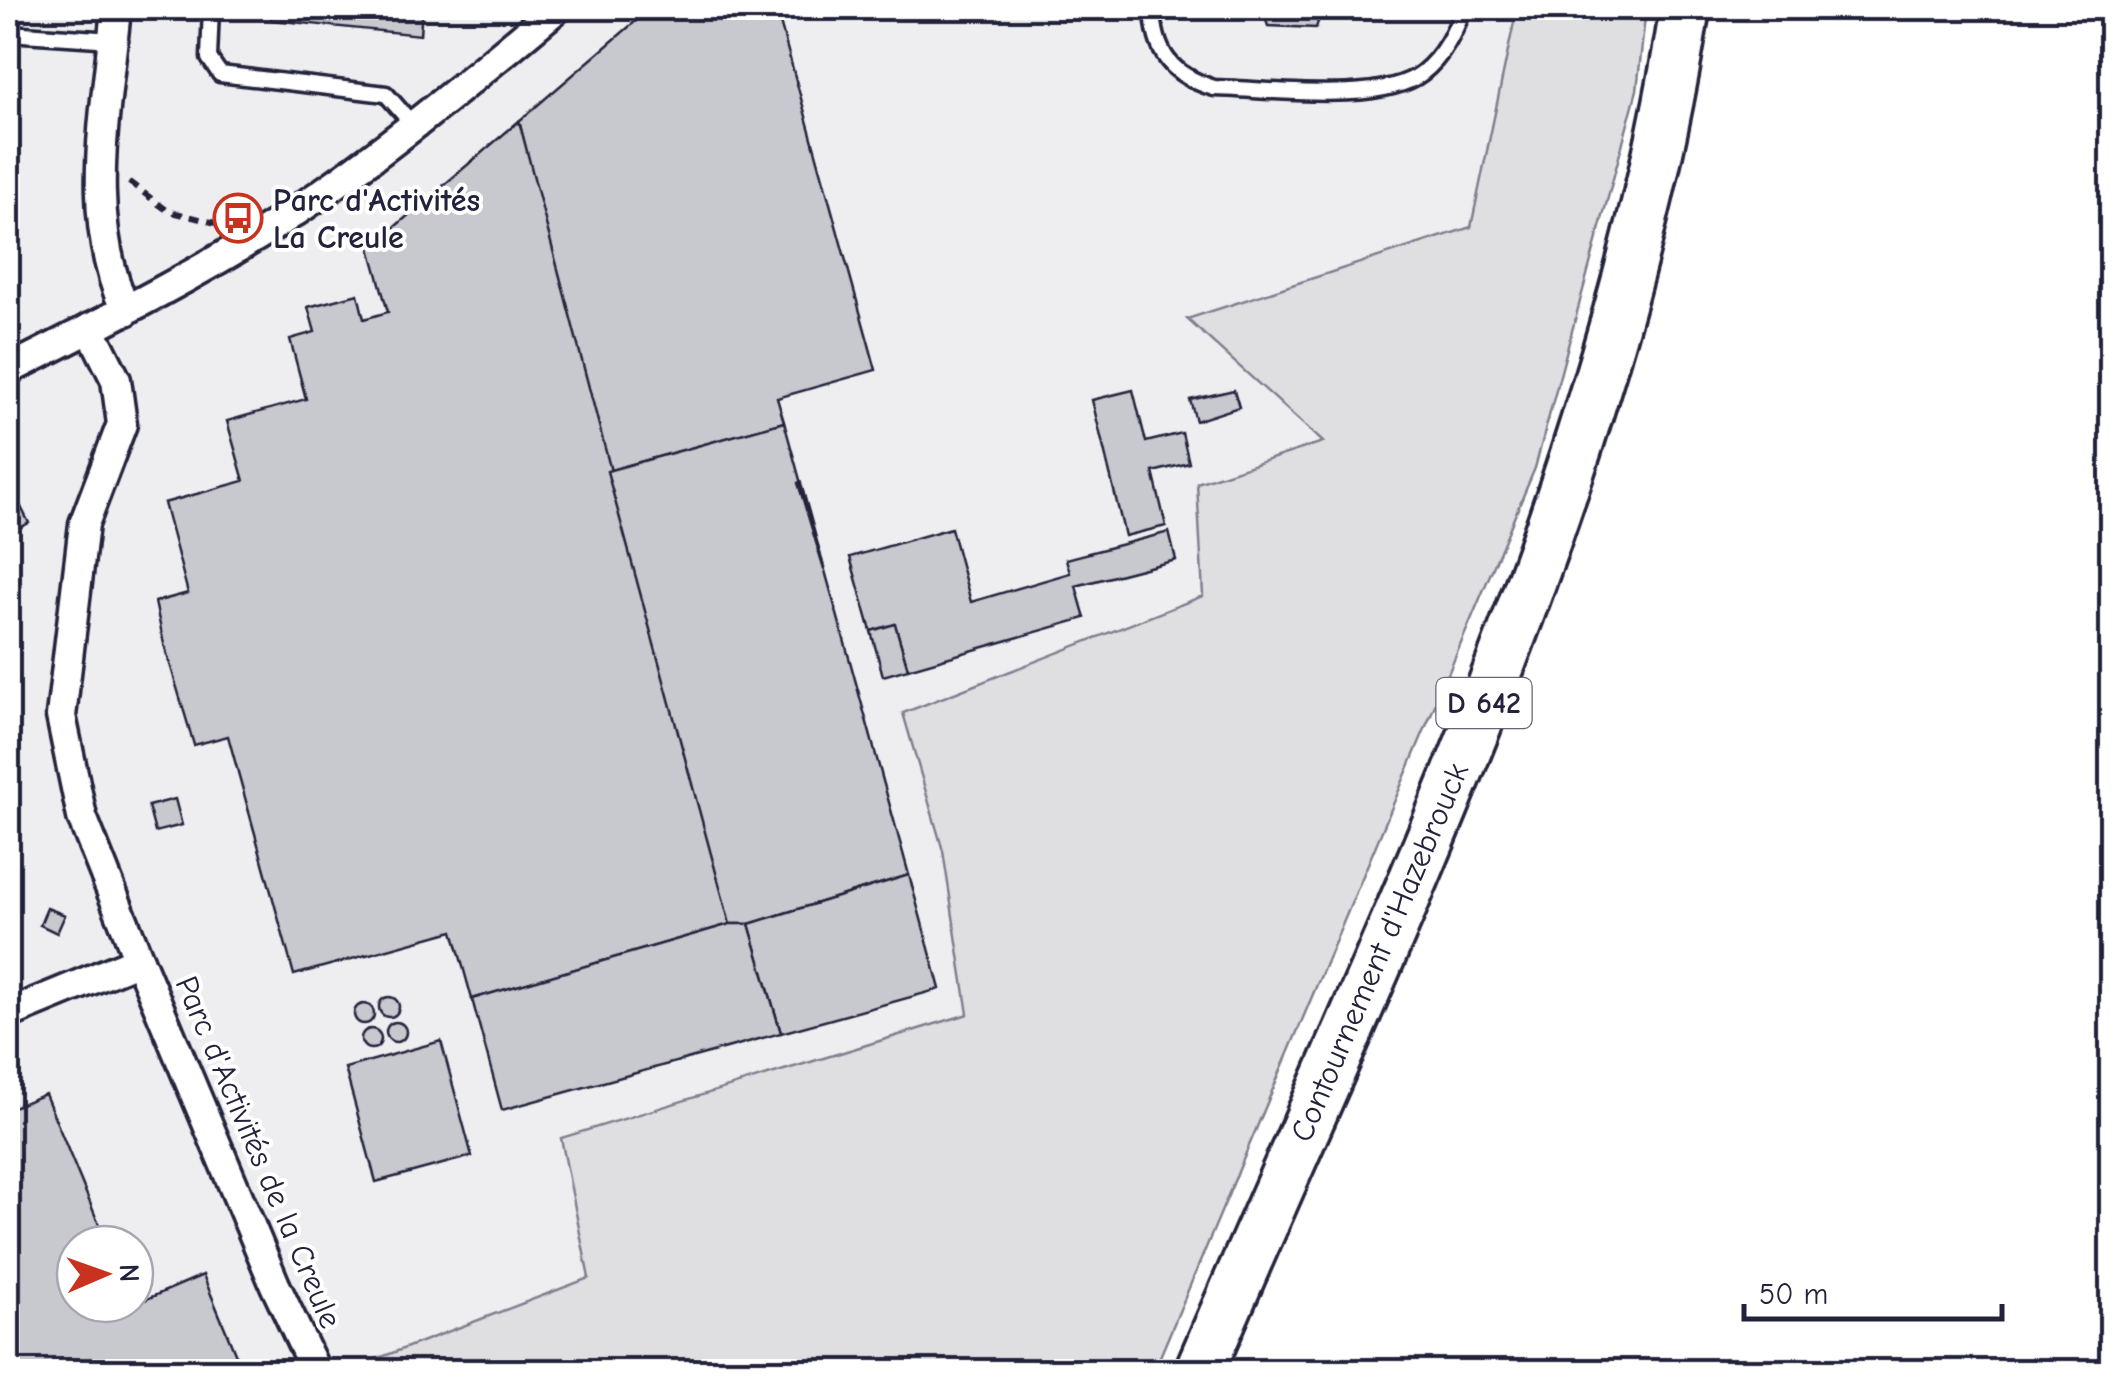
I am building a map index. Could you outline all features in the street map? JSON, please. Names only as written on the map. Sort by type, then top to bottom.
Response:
[{"type":"highway","name":"Contournement d'Hazebrouck","points":[[1199,1372],[1466,749],[1544,545],[1626,291],[1652,189],[1685,8]]},
{"type":"street","points":[[116,8],[101,178],[104,257],[126,311]]},
{"type":"street","points":[[8,370],[126,311],[288,216],[414,126],[557,8]]},
{"type":"street","name":"Parc d'Activités de la Creule","points":[[90,328],[116,380],[122,424],[87,514],[78,553],[61,716],[82,817],[274,1285],[316,1372]]},
{"type":"street","name":"Parc d'Activités de la Creule","points":[[8,1014],[139,960]]},
{"type":"lane","points":[[211,8],[209,58],[220,74],[386,94],[414,126]]},
{"type":"lane","points":[[1152,8],[1154,32],[1166,64],[1192,82],[1214,88],[1379,90],[1423,72],[1446,46],[1464,8]]},
{"type":"lane","points":[[8,33],[113,40]]},
{"type":"path","points":[[101,178],[128,181],[155,204],[186,218],[222,224],[235,216]]},
{"type":"shaded area","points":[[8,8],[1517,8],[1471,227],[1188,319],[1324,442],[1203,596],[903,713],[943,851],[968,1014],[562,1138],[590,1278],[345,1371],[8,1372]]},
{"type":"shaded area","points":[[1517,8],[1646,8],[1637,90],[1535,468],[1154,1371],[345,1371],[589,1278],[561,1138],[968,1014],[943,851],[903,713],[1203,596],[1197,483],[1323,442],[1187,319],[1471,227]]},
{"type":"building","points":[[272,8],[422,8],[420,35],[271,20]]},
{"type":"building","points":[[651,8],[776,8],[876,370],[777,398],[784,422],[607,471],[519,121]]},
{"type":"building","points":[[1377,8],[1377,14],[1321,12],[1316,28],[1268,26],[1263,11],[1212,9]]},
{"type":"building","points":[[519,121],[730,924],[472,999],[453,931],[294,975],[228,736],[194,745],[164,644],[155,602],[188,593],[164,503],[244,481],[227,421],[306,399],[290,339],[315,332],[308,307],[358,294],[364,319],[388,312],[370,248]]},
{"type":"building","points":[[1133,390],[1146,442],[1182,433],[1189,463],[1153,472],[1166,526],[1125,536],[1092,400]]},
{"type":"building","points":[[1234,390],[1239,407],[1196,421],[1190,400]]},
{"type":"building","points":[[784,422],[909,875],[749,924],[730,924],[607,471]]},
{"type":"building","points":[[8,481],[29,523],[8,534]]},
{"type":"building","points":[[800,482],[824,569],[798,483]]},
{"type":"building","points":[[951,528],[971,602],[1070,573],[1066,559],[1169,532],[1176,560],[1076,586],[1085,618],[908,669],[895,624],[871,631],[850,557]]},
{"type":"building","points":[[895,624],[908,669],[883,676],[871,631]]},
{"type":"building","points":[[175,799],[182,825],[155,832],[148,806]]},
{"type":"building","points":[[909,875],[940,989],[781,1033],[749,924]]},
{"type":"building","points":[[47,908],[65,915],[57,933],[40,925]]},
{"type":"building","points":[[730,924],[749,924],[781,1033],[502,1110],[472,999]]},
{"type":"building","points":[[389,997],[399,1007],[389,1017],[379,1007]]},
{"type":"building","points":[[364,1004],[374,1014],[364,1024],[354,1014]]},
{"type":"building","points":[[396,1022],[406,1032],[396,1042],[386,1032]]},
{"type":"building","points":[[371,1029],[381,1039],[371,1049],[361,1039]]},
{"type":"building","points":[[441,1041],[472,1156],[376,1182],[345,1068]]},
{"type":"building","points":[[45,1094],[99,1224],[55,1224],[55,1324],[155,1324],[155,1295],[203,1275],[243,1372],[8,1372],[8,1109]]},
{"type":"place","name":"Parc d'Activités La Creule","points":[[238,218]]}]
